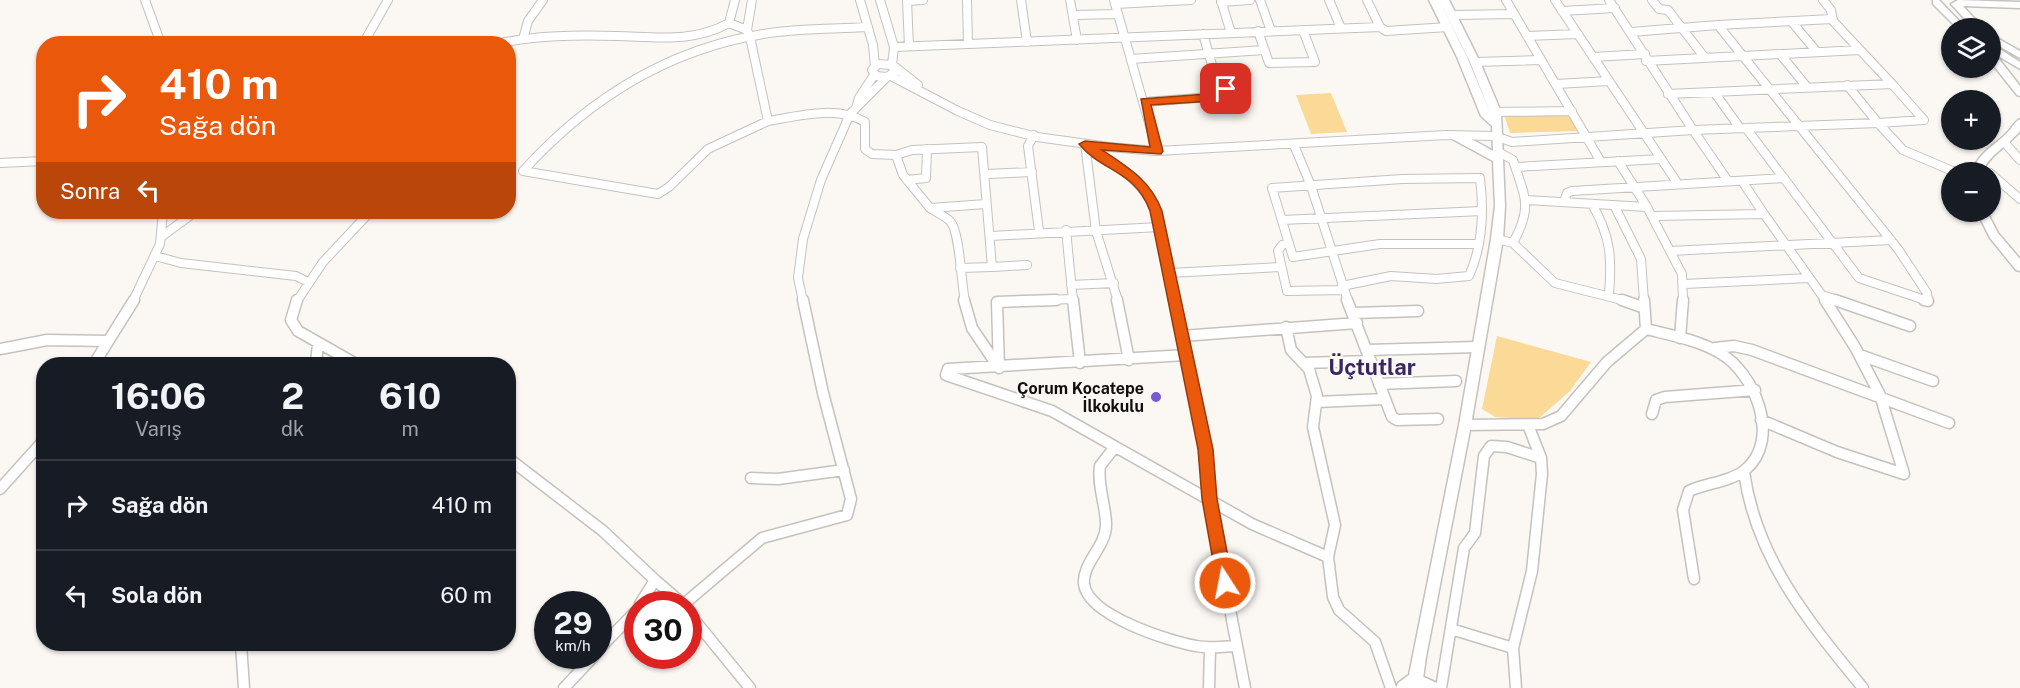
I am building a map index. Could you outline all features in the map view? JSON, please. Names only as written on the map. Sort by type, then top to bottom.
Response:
[{"type":"street","points":[[145,0],[157,36]]},
{"type":"street","points":[[368,36],[388,0]]},
{"type":"street","points":[[523,39],[528,21],[543,0]]},
{"type":"street","points":[[729,23],[735,0]]},
{"type":"street","points":[[752,0],[748,34],[768,121]]},
{"type":"street","points":[[860,0],[868,27],[874,70]]},
{"type":"street","points":[[868,27],[748,34],[673,60],[626,83],[594,103],[564,128],[523,171],[658,194],[666,190],[692,162],[715,144],[768,121],[853,111],[895,72],[894,47],[880,0]]},
{"type":"street","points":[[909,46],[907,0],[923,0]]},
{"type":"street","points":[[967,0],[969,44]]},
{"type":"street","points":[[1020,0],[1027,42]]},
{"type":"street","points":[[1070,0],[1077,40]]},
{"type":"street","points":[[1157,151],[1115,2],[1191,0]]},
{"type":"street","points":[[1231,33],[1221,1],[1250,0]]},
{"type":"street","points":[[1260,0],[1271,30]]},
{"type":"street","points":[[1329,0],[1341,28]]},
{"type":"street","points":[[1367,0],[1380,27],[1386,31],[1448,27]]},
{"type":"street","points":[[1434,0],[1486,116],[1512,141],[1924,120],[1832,19],[1831,10],[1823,0]]},
{"type":"street","points":[[1417,683],[1497,239],[1500,179],[1495,124],[1475,62],[1444,0]]},
{"type":"street","points":[[1506,0],[1588,136],[1601,162]]},
{"type":"street","points":[[1555,0],[1677,184]]},
{"type":"street","points":[[1609,0],[1668,94],[1728,181]]},
{"type":"street","points":[[1653,0],[1659,9],[1668,9],[1705,58]]},
{"type":"street","points":[[1933,1],[2020,6]]},
{"type":"street","points":[[1933,1],[1951,18]]},
{"type":"street","points":[[1958,2],[1970,18]]},
{"type":"street","points":[[1562,11],[1615,8]]},
{"type":"street","points":[[1073,15],[1118,14]]},
{"type":"street","points":[[1453,15],[1514,14]]},
{"type":"street","points":[[1631,32],[1832,19]]},
{"type":"street","points":[[1791,21],[1817,52]]},
{"type":"street","points":[[516,40],[603,36],[693,37],[729,23]]},
{"type":"street","points":[[729,23],[748,34]]},
{"type":"street","points":[[1714,92],[1784,178],[1859,278],[1928,301],[1927,293],[1891,240],[1718,25]]},
{"type":"street","points":[[894,47],[1380,27]]},
{"type":"street","points":[[1258,31],[1269,63],[1315,62],[1303,30]]},
{"type":"street","points":[[1203,34],[1219,89]]},
{"type":"street","points":[[1527,36],[1578,34]]},
{"type":"street","points":[[2001,46],[2019,62]]},
{"type":"street","points":[[1131,59],[1264,50]]},
{"type":"street","points":[[1593,57],[1705,58],[1860,50]]},
{"type":"street","points":[[2001,53],[2019,62]]},
{"type":"street","points":[[1780,54],[1807,87]]},
{"type":"street","points":[[1475,62],[1541,60]]},
{"type":"street","points":[[2001,64],[2019,62]]},
{"type":"street","points":[[699,591],[762,538],[847,515],[851,499],[823,393],[798,278],[803,239],[821,180],[874,70],[882,63],[894,66],[906,73],[919,88]]},
{"type":"street","points":[[2001,65],[2020,93]]},
{"type":"street","points":[[874,70],[919,88],[943,104],[969,116],[1034,135],[1085,144],[1157,151],[1450,135],[1495,124],[1572,111]]},
{"type":"street","points":[[1556,84],[1609,81]]},
{"type":"street","points":[[1668,94],[1892,84]]},
{"type":"street","points":[[1847,85],[1903,150],[1941,166]]},
{"type":"street","points":[[1145,102],[1212,97],[1221,104],[1234,100],[1232,92],[1219,89],[1213,92],[1212,97]]},
{"type":"street","points":[[853,111],[865,122],[864,142],[868,152],[896,155],[912,150],[982,147],[987,174],[986,204],[991,236],[992,267]]},
{"type":"street","points":[[1983,162],[1992,149],[2004,142],[2020,122]]},
{"type":"street","points":[[1034,135],[1028,146],[1039,231]]},
{"type":"street","points":[[1450,135],[1513,160],[1526,200],[1526,219],[1513,243]]},
{"type":"street","points":[[2004,142],[2020,160]]},
{"type":"street","points":[[1085,144],[1127,172],[1151,197],[1170,273],[1205,449],[1209,499],[1245,688]]},
{"type":"street","points":[[1085,144],[1096,231],[1113,283],[1129,360]]},
{"type":"street","points":[[1294,145],[1323,218],[1343,288],[1392,417],[1397,420],[1438,419]]},
{"type":"street","points":[[907,180],[926,178],[927,149]]},
{"type":"street","points":[[896,155],[907,180],[930,208],[950,221],[957,231],[966,308],[972,328],[999,368]]},
{"type":"street","points":[[1516,167],[1661,159]]},
{"type":"street","points":[[0,163],[36,161]]},
{"type":"street","points":[[1618,161],[1653,216],[1684,284],[1680,338]]},
{"type":"street","points":[[987,174],[1032,172]]},
{"type":"street","points":[[1289,243],[1282,245],[1278,251],[1287,291],[1343,288],[1390,276],[1464,278],[1469,276],[1477,261],[1482,211],[1480,178],[1402,179],[1272,188],[1289,243],[1293,257],[1380,244],[1477,244]]},
{"type":"street","points":[[1564,202],[1567,193],[1572,191],[1784,178]]},
{"type":"street","points":[[1742,181],[1846,329],[1881,397],[1904,474],[1837,452],[1761,420]]},
{"type":"street","points":[[2001,183],[2020,199]]},
{"type":"street","points":[[1526,200],[1615,207],[1647,207]]},
{"type":"street","points":[[930,208],[986,204]]},
{"type":"street","points":[[1592,204],[1608,230],[1612,258],[1609,295]]},
{"type":"street","points":[[1615,207],[1635,244],[1643,265],[1642,307],[1646,329]]},
{"type":"street","points":[[1282,220],[1482,211]]},
{"type":"street","points":[[1653,216],[1764,214]]},
{"type":"street","points":[[98,357],[123,319],[155,256],[161,237],[162,219]]},
{"type":"street","points":[[161,237],[185,219]]},
{"type":"street","points":[[343,357],[298,331],[291,320],[296,299],[308,282],[364,219]]},
{"type":"street","points":[[1987,222],[1994,235],[2020,267]]},
{"type":"street","points":[[991,236],[1039,231],[1096,231],[1159,227]]},
{"type":"street","points":[[1066,230],[1080,363]]},
{"type":"street","points":[[1497,239],[1513,243],[1555,283],[1609,295],[1642,307]]},
{"type":"street","points":[[1670,251],[1891,240]]},
{"type":"street","points":[[155,256],[181,263],[284,274],[308,282]]},
{"type":"street","points":[[1477,261],[1492,265]]},
{"type":"street","points":[[960,268],[1027,265]]},
{"type":"street","points":[[1170,273],[1280,267]]},
{"type":"street","points":[[1684,284],[1809,278]]},
{"type":"street","points":[[1071,285],[1113,283]]},
{"type":"street","points":[[1822,295],[1910,326]]},
{"type":"street","points":[[999,368],[997,302],[1073,299]]},
{"type":"street","points":[[1182,336],[1286,327],[1418,310]]},
{"type":"street","points":[[1286,327],[1291,350],[1303,363],[1315,385],[1317,402],[1313,428],[1335,525],[1328,557],[1333,597],[1340,610],[1375,642],[1391,688]]},
{"type":"street","points":[[1646,329],[1715,348],[1734,346],[1752,350],[1949,423]]},
{"type":"street","points":[[1465,425],[1528,425],[1543,423],[1561,416],[1607,362],[1646,329]]},
{"type":"street","points":[[0,349],[46,340],[108,341]]},
{"type":"street","points":[[317,357],[318,343]]},
{"type":"street","points":[[1367,350],[1478,347]]},
{"type":"street","points":[[1694,579],[1683,510],[1689,491],[1696,486],[1744,472],[1756,456],[1762,439],[1755,390],[1741,369],[1715,348]]},
{"type":"street","points":[[1860,355],[1933,381]]},
{"type":"street","points":[[1186,356],[948,369],[946,375],[1052,411],[1252,524],[1328,557]]},
{"type":"street","points":[[1303,363],[1371,361]]},
{"type":"street","points":[[1379,384],[1456,381]]},
{"type":"street","points":[[1652,414],[1656,400],[1665,397],[1755,390]]},
{"type":"street","points":[[1317,402],[1385,399]]},
{"type":"street","points":[[1516,688],[1513,648],[1532,571],[1542,474],[1540,458],[1528,425]]},
{"type":"street","points":[[1441,688],[1464,548],[1475,533],[1484,456],[1491,446],[1507,447],[1540,458]]},
{"type":"street","points":[[1114,448],[1100,467],[1107,535],[1086,573],[1084,586],[1089,597],[1100,608],[1154,635],[1210,648],[1237,646]]},
{"type":"street","points":[[0,489],[36,449]]},
{"type":"street","points":[[516,464],[577,508],[632,554],[668,591]]},
{"type":"street","points":[[751,478],[778,479],[844,470]]},
{"type":"street","points":[[1744,472],[1752,516],[1793,596],[1863,688]]},
{"type":"street","points":[[648,591],[655,580]]},
{"type":"street","points":[[612,636],[624,623]]},
{"type":"street","points":[[702,629],[750,688]]},
{"type":"street","points":[[1451,629],[1513,648]]},
{"type":"street","points":[[1209,688],[1210,648]]},
{"type":"street","points":[[241,651],[244,688]]},
{"type":"street","points":[[564,688],[582,669]]},
{"type":"street","points":[[1403,688],[1417,683],[1436,688]]},
{"type":"shaded area","points":[[1331,93],[1347,132],[1311,134],[1296,95]]},
{"type":"shaded area","points":[[1504,114],[1571,115],[1581,131],[1510,133]]},
{"type":"shaded area","points":[[1497,336],[1591,362],[1570,391],[1537,420],[1495,417],[1482,409]]},
{"type":"place","name":"Çorum Kocatepe İlkokulu","points":[[1156,397]]},
{"type":"district","name":"Üçtutlar","points":[[1372,367]]},
{"type":"route","points":[[1225,583],[1209,499],[1205,449],[1156,211],[1151,197],[1141,185],[1127,172],[1085,144],[1114,149],[1157,151],[1145,102],[1212,97],[1214,91],[1226,89]]}]
